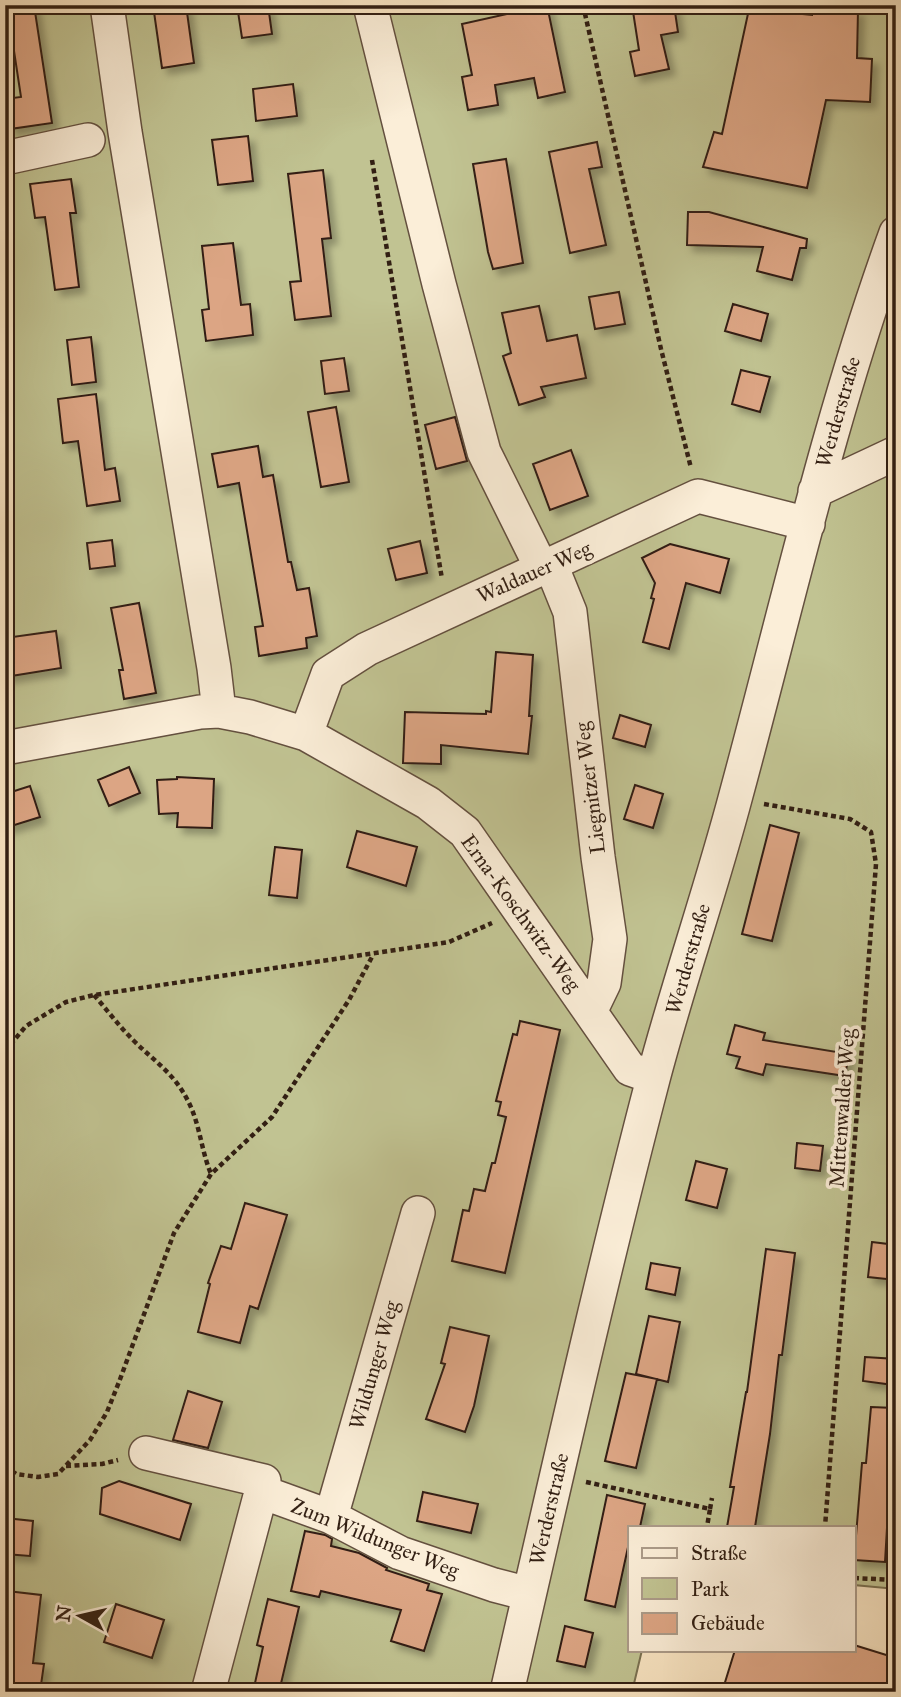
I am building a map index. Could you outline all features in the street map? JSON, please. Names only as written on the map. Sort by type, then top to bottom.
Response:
[{"type":"street","points":[[107,5],[125,132],[219,711]]},
{"type":"street","name":"Liegnitzer Weg","points":[[370,5],[484,452],[570,612],[610,939],[604,983],[591,1010]]},
{"type":"street","points":[[5,158],[88,140]]},
{"type":"street","name":"Werderstraße","points":[[507,1692],[653,1077],[735,799],[816,491],[865,318],[896,233]]},
{"type":"street","points":[[816,491],[896,453]]},
{"type":"street","points":[[698,496],[808,524]]},
{"type":"street","name":"Waldauer Weg","points":[[306,734],[328,674],[368,649],[698,496]]},
{"type":"street","name":"Erna-Koschwitz-Weg","points":[[5,748],[219,711],[250,717],[306,734],[428,803],[465,832],[630,1069],[653,1077]]},
{"type":"street","name":"Wildunger Weg","points":[[331,1517],[418,1213]]},
{"type":"street","name":"Zum Wildunger Weg","points":[[146,1453],[263,1487],[331,1517],[400,1553],[529,1594]]},
{"type":"street","points":[[208,1692],[263,1487]]},
{"type":"path","points":[[583,5],[658,337],[698,496]]},
{"type":"path","points":[[372,157],[447,611]]},
{"type":"path","name":"Mittenwalder Weg","points":[[735,799],[850,819],[871,832],[876,864],[825,1526]]},
{"type":"path","points":[[5,1051],[26,1026],[66,1002],[94,995],[449,942],[521,910]]},
{"type":"path","points":[[5,1466],[16,1474],[38,1477],[58,1474],[90,1440],[107,1412],[174,1233],[211,1174],[272,1117],[349,1000],[373,955]]},
{"type":"path","points":[[94,995],[134,1041],[164,1066],[188,1100],[211,1174]]},
{"type":"path","points":[[66,1466],[102,1464],[146,1453]]},
{"type":"path","points":[[557,1476],[710,1509]]},
{"type":"path","points":[[707,1526],[712,1498]]},
{"type":"path","points":[[856,1578],[896,1580]]},
{"type":"green space","points":[[5,5],[896,5],[896,1589],[856,1585],[856,1526],[628,1526],[628,1652],[642,1652],[632,1692],[5,1692]]},
{"type":"building","points":[[7,5],[34,5],[52,123],[10,129],[5,99],[21,97]]},
{"type":"building","points":[[153,5],[186,5],[194,63],[162,68]]},
{"type":"building","points":[[237,5],[268,5],[272,34],[242,38]]},
{"type":"building","points":[[514,5],[547,5],[565,92],[538,98],[534,78],[495,85],[498,105],[468,110],[462,77],[472,75],[462,24],[516,12]]},
{"type":"building","points":[[632,5],[674,5],[678,32],[661,35],[669,69],[635,76],[630,52],[639,50]]},
{"type":"building","points":[[749,9],[812,15],[812,9],[858,10],[857,58],[872,59],[870,102],[826,100],[807,188],[703,167],[714,132],[722,134]]},
{"type":"building","points":[[293,84],[297,116],[256,121],[253,89]]},
{"type":"building","points":[[248,136],[253,181],[218,185],[212,140]]},
{"type":"building","points":[[597,142],[602,167],[589,169],[606,245],[570,253],[549,152]]},
{"type":"building","points":[[506,159],[523,263],[493,269],[473,164]]},
{"type":"building","points":[[323,170],[331,238],[322,239],[331,316],[295,320],[290,282],[301,281],[288,174]]},
{"type":"building","points":[[71,179],[76,213],[70,213],[79,287],[55,290],[45,217],[35,218],[30,184]]},
{"type":"building","points":[[688,212],[709,212],[807,239],[806,248],[800,248],[792,280],[757,271],[763,247],[687,245]]},
{"type":"building","points":[[233,243],[241,305],[250,304],[253,335],[206,341],[202,310],[209,309],[202,246]]},
{"type":"building","points":[[619,292],[625,324],[595,329],[589,297]]},
{"type":"building","points":[[733,304],[768,314],[761,341],[725,331]]},
{"type":"building","points":[[539,306],[547,341],[577,335],[586,378],[541,387],[545,397],[519,405],[503,356],[511,353],[502,313]]},
{"type":"building","points":[[91,337],[96,382],[72,385],[67,340]]},
{"type":"building","points":[[344,358],[349,391],[325,394],[321,361]]},
{"type":"building","points":[[741,370],[770,377],[760,412],[732,404]]},
{"type":"building","points":[[96,394],[105,470],[115,468],[120,501],[87,506],[78,441],[63,443],[58,399]]},
{"type":"building","points":[[336,407],[349,482],[321,487],[308,412]]},
{"type":"building","points":[[455,417],[467,461],[436,469],[425,425]]},
{"type":"building","points":[[258,446],[263,477],[273,475],[288,562],[291,562],[297,590],[309,588],[317,636],[306,638],[307,648],[259,656],[255,627],[263,626],[239,483],[218,487],[212,454]]},
{"type":"building","points":[[571,450],[588,496],[550,510],[533,464]]},
{"type":"building","points":[[112,540],[115,566],[90,569],[87,543]]},
{"type":"building","points":[[420,541],[427,573],[396,580],[388,549]]},
{"type":"building","points":[[670,544],[729,559],[720,593],[686,583],[669,649],[643,642],[654,599],[651,598],[655,583],[642,558]]},
{"type":"building","points":[[139,603],[156,693],[124,699],[119,670],[123,670],[111,608]]},
{"type":"building","points":[[56,631],[61,668],[5,677],[5,638]]},
{"type":"building","points":[[496,652],[533,655],[528,754],[441,745],[441,764],[403,763],[405,712],[491,712]]},
{"type":"building","points":[[620,715],[651,725],[645,747],[613,738]]},
{"type":"building","points":[[129,767],[140,793],[109,806],[98,780]]},
{"type":"building","points":[[177,777],[214,779],[212,828],[177,827],[178,813],[159,814],[157,780]]},
{"type":"building","points":[[635,785],[663,794],[653,828],[624,819]]},
{"type":"building","points":[[30,786],[40,817],[5,828],[5,794]]},
{"type":"building","points":[[770,825],[799,833],[772,941],[742,934]]},
{"type":"building","points":[[357,831],[417,847],[406,886],[347,867]]},
{"type":"building","points":[[275,847],[302,850],[297,898],[269,895]]},
{"type":"building","points":[[520,1021],[560,1030],[505,1273],[452,1261],[463,1210],[469,1211],[474,1189],[485,1191],[492,1163],[495,1163],[506,1117],[498,1115],[501,1102],[496,1101],[513,1034],[517,1035]]},
{"type":"building","points":[[735,1025],[765,1033],[763,1040],[849,1054],[845,1076],[766,1064],[763,1075],[736,1068],[740,1057],[727,1054]]},
{"type":"building","points":[[797,1143],[823,1146],[820,1171],[795,1168]]},
{"type":"building","points":[[696,1161],[727,1169],[717,1208],[686,1200]]},
{"type":"building","points":[[245,1203],[287,1215],[258,1309],[250,1306],[240,1343],[198,1332],[210,1284],[208,1283],[221,1246],[231,1249]]},
{"type":"building","points":[[872,1242],[896,1245],[896,1280],[868,1277]]},
{"type":"building","points":[[766,1249],[795,1253],[755,1526],[727,1526],[734,1487],[730,1487],[747,1392]]},
{"type":"building","points":[[651,1263],[680,1268],[675,1295],[646,1289]]},
{"type":"building","points":[[649,1316],[680,1322],[668,1382],[636,1374]]},
{"type":"building","points":[[450,1327],[489,1336],[474,1406],[465,1432],[426,1419],[445,1364],[441,1363]]},
{"type":"building","points":[[865,1357],[896,1359],[894,1385],[863,1381]]},
{"type":"building","points":[[626,1373],[657,1379],[636,1468],[605,1461]]},
{"type":"building","points":[[188,1391],[222,1402],[208,1448],[173,1440]]},
{"type":"building","points":[[871,1407],[894,1408],[885,1562],[856,1560],[862,1463],[866,1463]]},
{"type":"building","points":[[119,1481],[191,1504],[180,1540],[100,1514],[102,1488]]},
{"type":"building","points":[[423,1492],[478,1504],[471,1533],[417,1521]]},
{"type":"building","points":[[607,1495],[645,1504],[640,1526],[628,1526],[628,1547],[615,1607],[585,1600]]},
{"type":"building","points":[[5,1518],[33,1521],[30,1556],[5,1554]]},
{"type":"building","points":[[305,1531],[325,1535],[332,1539],[331,1546],[359,1553],[387,1568],[386,1570],[429,1584],[427,1590],[442,1594],[424,1651],[391,1641],[401,1610],[321,1591],[319,1597],[291,1591]]},
{"type":"building","points":[[7,1591],[41,1595],[33,1663],[44,1664],[40,1692],[5,1692]]},
{"type":"building","points":[[268,1599],[299,1607],[279,1692],[253,1692],[263,1647],[257,1645]]},
{"type":"building","points":[[116,1604],[164,1620],[152,1658],[104,1642]]},
{"type":"building","points":[[565,1626],[593,1633],[585,1667],[557,1661]]},
{"type":"building","points":[[856,1646],[896,1658],[896,1669],[889,1692],[722,1692],[734,1652],[856,1652]]}]
